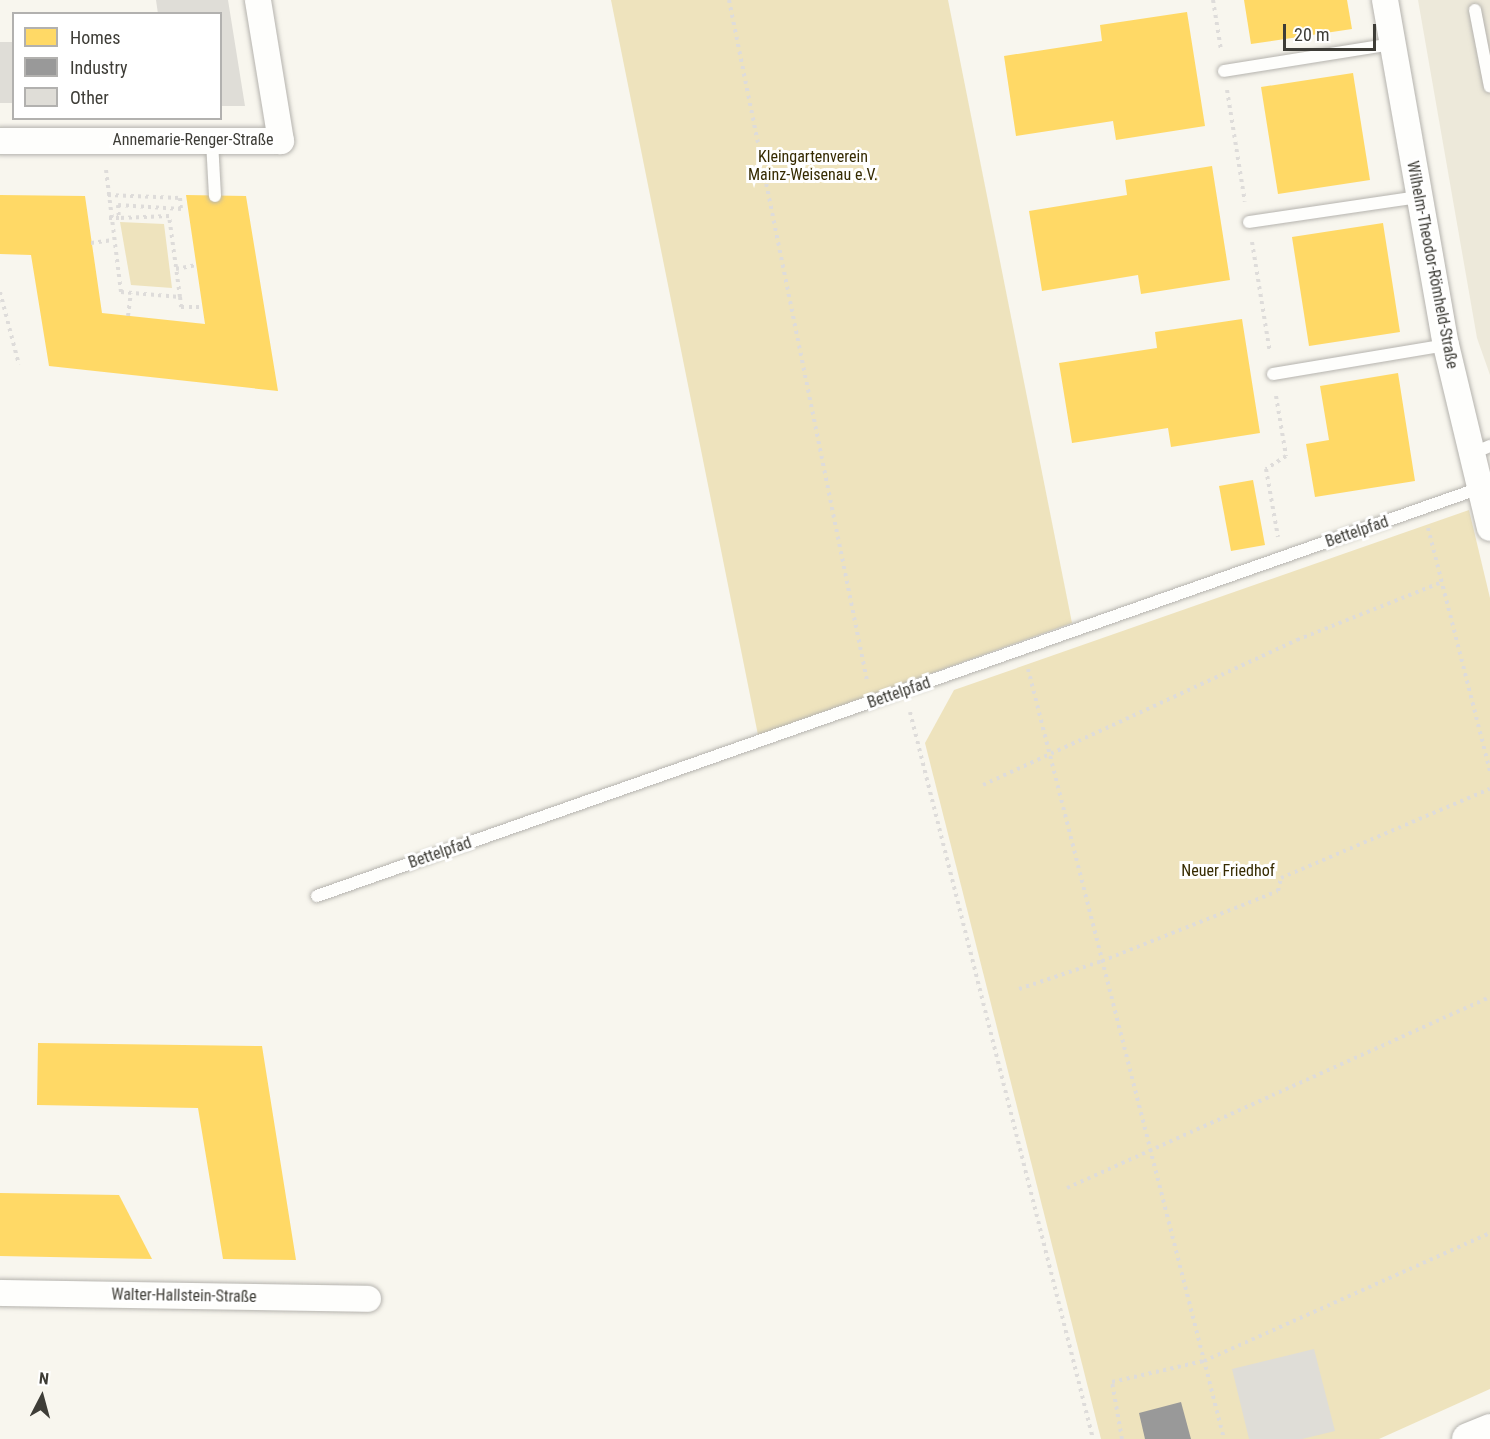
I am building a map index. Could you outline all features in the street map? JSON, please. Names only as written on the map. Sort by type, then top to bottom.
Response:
[{"type":"street","name":"Annemarie-Renger-Straße","points":[[0,141],[281,141],[258,0]]},
{"type":"street","name":"Wilhelm-Theodor-Römheld-Straße","points":[[1385,0],[1446,345],[1481,450],[1480,488],[1490,528]]},
{"type":"street","name":"Walter-Hallstein-Straße","points":[[0,1293],[369,1299]]},
{"type":"street","points":[[1468,1439],[1490,1430]]},
{"type":"lane","points":[[1475,10],[1490,87]]},
{"type":"lane","points":[[1224,71],[1392,44]]},
{"type":"lane","points":[[212,141],[215,196]]},
{"type":"lane","points":[[1249,222],[1419,197]]},
{"type":"lane","points":[[1273,374],[1446,345]]},
{"type":"lane","name":"Bettelpfad","points":[[317,896],[1480,488]]},
{"type":"path","points":[[729,0],[871,702]]},
{"type":"path","points":[[1213,0],[1286,456],[1266,468],[1282,558]]},
{"type":"path","points":[[119,218],[118,205],[181,209],[180,198],[108,197],[112,240],[121,292],[180,297]]},
{"type":"path","points":[[109,218],[169,216],[181,307],[203,307]]},
{"type":"path","points":[[91,243],[112,240]]},
{"type":"path","points":[[176,268],[196,266]]},
{"type":"path","points":[[0,292],[19,365]]},
{"type":"path","points":[[128,316],[131,293]]},
{"type":"path","points":[[1422,509],[1490,771]]},
{"type":"path","points":[[983,785],[1297,640],[1442,582]]},
{"type":"path","points":[[1023,649],[1224,1439]]},
{"type":"path","points":[[904,691],[1093,1439]]},
{"type":"path","points":[[1019,989],[1102,961],[1278,891],[1281,878],[1490,789]]},
{"type":"path","points":[[1067,1188],[1490,997]]},
{"type":"path","points":[[1122,1439],[1112,1382],[1204,1362],[1490,1233]]},
{"type":"shaded area","points":[[1418,0],[1490,0],[1490,375],[1477,338]]},
{"type":"green space","name":"Kleingartenverein Mainz-Weisenau e.V.","points":[[611,0],[948,0],[1072,623],[758,735]]},
{"type":"green space","points":[[120,222],[164,224],[172,288],[131,285]]},
{"type":"green space","name":"Neuer Friedhof","points":[[1469,510],[1490,598],[1490,1389],[1379,1439],[1101,1439],[925,743],[954,690]]},
{"type":"building: Homes","points":[[1244,0],[1347,0],[1352,29],[1251,44]]},
{"type":"building: Homes","points":[[1187,12],[1205,126],[1116,140],[1113,121],[1016,136],[1004,56],[1102,41],[1100,25]]},
{"type":"building: Homes","points":[[1353,73],[1370,180],[1278,194],[1261,87]]},
{"type":"building: Homes","points":[[1212,166],[1230,280],[1141,294],[1138,275],[1042,291],[1029,211],[1127,195],[1125,180]]},
{"type":"building: Homes","points":[[0,195],[85,196],[102,313],[205,324],[186,195],[246,196],[278,391],[49,366],[31,255],[0,254]]},
{"type":"building: Homes","points":[[1383,223],[1400,332],[1309,346],[1292,237]]},
{"type":"building: Homes","points":[[1242,319],[1260,433],[1171,447],[1168,428],[1072,443],[1059,363],[1157,348],[1155,332]]},
{"type":"building: Homes","points":[[1398,373],[1415,481],[1315,497],[1306,444],[1329,440],[1320,386]]},
{"type":"building: Homes","points":[[1253,480],[1265,545],[1231,551],[1219,486]]},
{"type":"building: Homes","points":[[38,1043],[262,1046],[296,1260],[223,1259],[198,1108],[37,1105]]},
{"type":"building: Homes","points":[[0,1193],[119,1195],[152,1259],[0,1256]]},
{"type":"building: Industry","points":[[1181,1402],[1191,1439],[1145,1439],[1139,1413]]},
{"type":"building: Other","points":[[156,0],[228,0],[245,106],[222,106],[222,12],[158,12]]},
{"type":"building: Other","points":[[0,42],[12,42],[12,103],[0,103]]},
{"type":"building: Other","points":[[1314,1349],[1335,1431],[1302,1439],[1249,1439],[1232,1369]]}]
